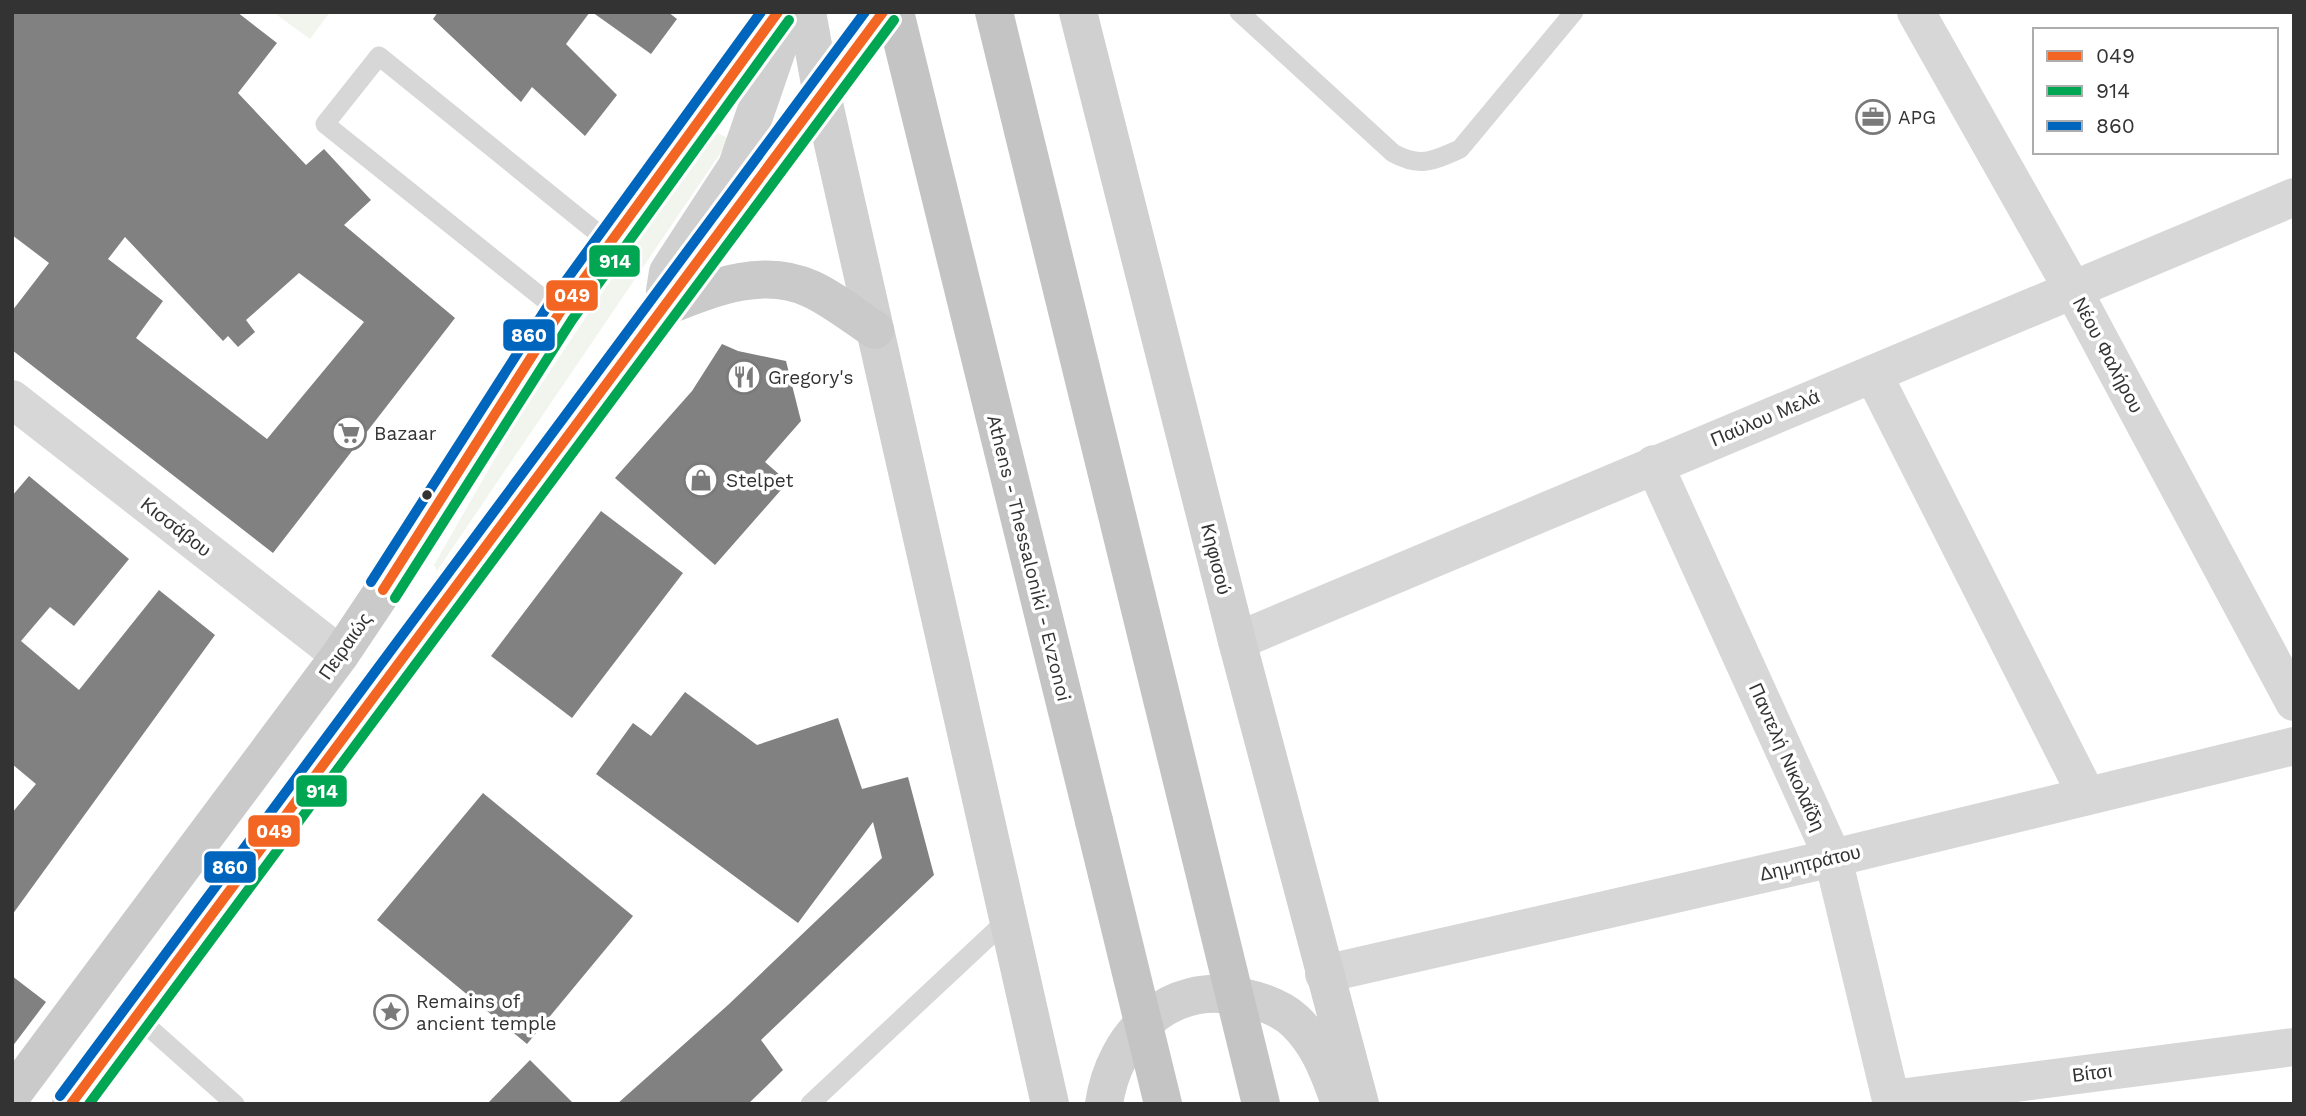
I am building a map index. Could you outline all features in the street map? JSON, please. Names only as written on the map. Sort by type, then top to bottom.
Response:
[{"type":"highway","name":"Athens - Thessaloniki - Evzonoi","points":[[895,12],[1163,1104]]},
{"type":"highway","points":[[994,12],[1261,1104]]},
{"type":"main road","name":"Πειραιώς","points":[[12,1095],[341,654],[441,503],[559,312],[778,12]]},
{"type":"main road","points":[[664,307],[668,272],[737,166],[790,12]]},
{"type":"main road","points":[[807,12],[822,95],[1050,1104]]},
{"type":"main road","points":[[71,1104],[883,12]]},
{"type":"main road","name":"Κηφισού","points":[[1078,12],[1237,641],[1360,1104]]},
{"type":"main road","points":[[664,307],[726,285],[770,279],[792,282],[813,290],[875,330]]},
{"type":"main road","points":[[1104,1104],[1108,1075],[1126,1041],[1153,1014],[1191,996],[1226,993],[1263,1001],[1294,1020],[1320,1049],[1340,1104]]},
{"type":"street","name":"Νέου Φαλήρου","points":[[1916,12],[2073,290],[2294,702]]},
{"type":"street","name":"Παύλου Μελά","points":[[1237,641],[2294,197]]},
{"type":"street","points":[[1873,374],[2087,796]]},
{"type":"street","name":"Κισσάβου","points":[[12,399],[341,654]]},
{"type":"street","name":"Παντελή Νικολαΐδη","points":[[1654,464],[1833,858],[1891,1101]]},
{"type":"street","name":"Δημητράτου","points":[[1324,974],[1833,858],[2294,746]]},
{"type":"street","name":"Βίτσι","points":[[1891,1101],[2294,1047]]},
{"type":"lane","points":[[1239,12],[1393,153],[1412,163],[1435,160],[1460,149],[1574,12]]},
{"type":"lane","points":[[559,312],[325,124],[379,56],[610,243]]},
{"type":"lane","points":[[810,1104],[1008,919]]},
{"type":"lane","points":[[136,1016],[235,1104]]},
{"type":"shaded area","points":[[273,12],[330,12],[310,39]]},
{"type":"shaded area","points":[[715,132],[730,139],[437,571],[434,565],[514,425],[682,173]]},
{"type":"building","points":[[12,12],[237,12],[277,43],[238,93],[306,165],[324,149],[371,200],[344,225],[455,318],[273,553],[12,350],[12,311],[49,263],[12,235]],"holes":[[[125,237],[223,341],[228,336],[238,347],[255,332],[246,320],[299,273],[364,322],[267,439],[136,338],[163,301],[108,259]]]},
{"type":"building","points":[[438,12],[590,12],[566,44],[617,95],[585,136],[532,87],[521,102],[433,19]]},
{"type":"building","points":[[592,12],[668,12],[677,19],[651,54]]},
{"type":"building","name":"Stelpet","points":[[722,344],[738,351],[786,361],[801,421],[765,462],[788,482],[715,565],[615,478],[692,391]]},
{"type":"building","points":[[29,476],[129,559],[74,626],[50,607],[21,641],[79,690],[159,590],[215,635],[12,915],[12,813],[36,784],[12,764],[12,496]]},
{"type":"building","points":[[601,511],[683,573],[572,718],[491,656]]},
{"type":"building","points":[[685,692],[757,745],[838,718],[862,789],[908,777],[934,875],[761,1040],[783,1070],[748,1104],[617,1104],[728,1005],[882,858],[873,822],[798,923],[596,774],[633,723],[651,736]]},
{"type":"building","points":[[483,793],[633,916],[527,1044],[377,920]]},
{"type":"building","points":[[12,976],[46,1002],[12,1047]]},
{"type":"building","points":[[530,1060],[574,1104],[487,1104]]},
{"type":"transit line","name":"860","points":[[371,582],[549,304],[761,12]]},
{"type":"transit line","name":"049","points":[[383,590],[560,312],[778,12]]},
{"type":"transit line","name":"860","points":[[60,1096],[865,12]]},
{"type":"transit line","name":"049","points":[[71,1104],[883,12]]},
{"type":"transit line","name":"914","points":[[395,598],[572,320],[789,20]]},
{"type":"transit line","name":"914","points":[[89,1104],[894,20]]},
{"type":"place","name":"APG","points":[[1873,117]]},
{"type":"place","name":"Gregory's","points":[[744,377]]},
{"type":"place","name":"Bazaar","points":[[349,433]]},
{"type":"place","name":"Stelpet","points":[[701,480]]},
{"type":"place","name":"Remains of ancient temple","points":[[391,1012]]}]
